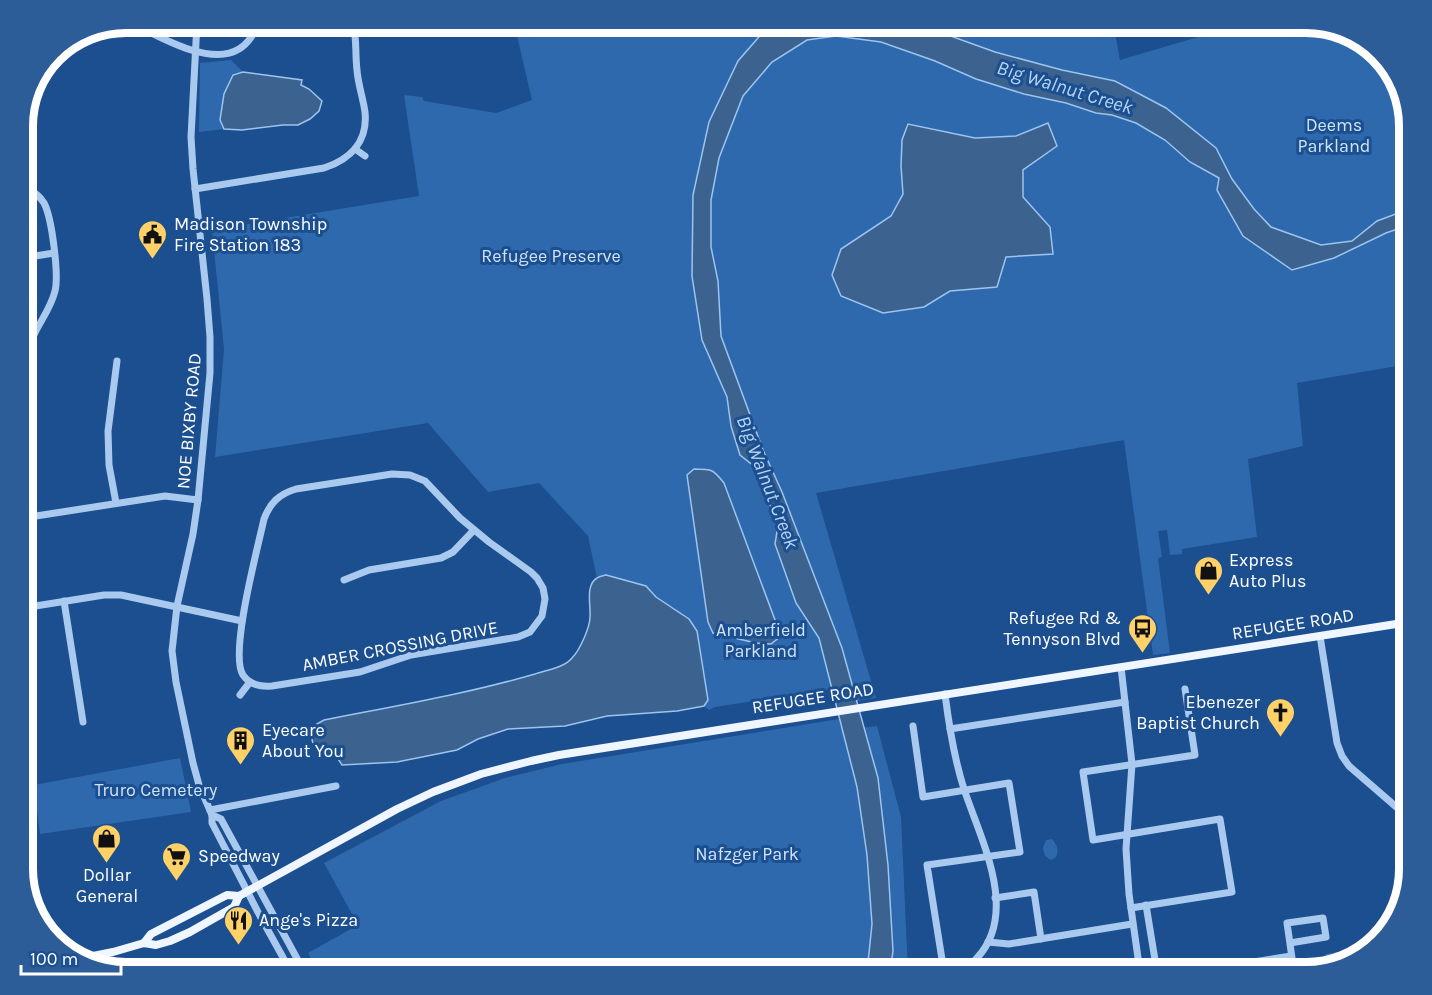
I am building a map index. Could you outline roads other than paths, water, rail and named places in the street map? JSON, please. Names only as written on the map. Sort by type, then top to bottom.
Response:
[{"type":"main road","name":"REFUGEE ROAD","points":[[239,896],[397,809],[433,792],[480,774],[531,761],[1399,624]]},
{"type":"main road","points":[[94,956],[144,943],[156,945],[190,932],[234,907],[239,896],[227,895],[151,934],[144,943]]},
{"type":"street","points":[[154,33],[177,44],[207,54],[225,54],[238,50],[249,41],[253,33]]},
{"type":"street","name":"NOE BIXBY ROAD","points":[[196,33],[191,137],[207,299],[210,354],[209,391],[198,500],[177,606],[172,644],[174,669],[196,776],[211,813],[212,823],[286,962]]},
{"type":"street","points":[[195,189],[324,168],[341,161],[355,149],[361,141],[365,117],[357,72],[355,33]]},
{"type":"street","points":[[355,149],[365,156]]},
{"type":"street","points":[[33,192],[43,201],[47,210],[56,264],[56,289],[33,339]]},
{"type":"street","points":[[33,256],[54,253]]},
{"type":"street","points":[[116,503],[109,465],[108,431],[117,361]]},
{"type":"street","points":[[240,695],[250,682],[240,669],[239,649],[242,621],[264,519],[270,505],[281,495],[296,489],[370,477],[392,474],[410,475],[425,481],[459,518],[474,530],[453,552],[441,558],[369,570],[344,580]]},
{"type":"street","points":[[33,510],[34,516],[165,496],[198,500]]},
{"type":"street","name":"AMBER CROSSING DRIVE","points":[[250,682],[272,686],[350,674],[411,655],[518,638],[527,634],[539,621],[544,611],[543,588],[531,572],[474,530]]},
{"type":"street","points":[[33,606],[104,595],[121,595],[242,621]]},
{"type":"street","points":[[64,601],[82,722]]},
{"type":"street","points":[[1320,636],[1337,743],[1342,756],[1355,771],[1399,809]]},
{"type":"street","points":[[1121,667],[1132,764],[1126,860],[1138,962]]},
{"type":"street","points":[[1131,908],[1232,892],[1220,819],[1093,840],[1083,772],[1195,755],[1185,689]]},
{"type":"street","points":[[945,694],[957,766],[988,856],[995,898],[994,922],[988,942],[973,962]]},
{"type":"street","points":[[950,729],[1125,702]]},
{"type":"street","points":[[912,726],[923,797],[1009,783],[1020,852],[927,865],[942,962]]},
{"type":"street","points":[[211,813],[336,786]]},
{"type":"street","name":"NOE BIXBY ROAD","points":[[211,813],[221,819],[299,962]]},
{"type":"street","points":[[995,898],[1034,892],[1041,939]]},
{"type":"street","points":[[1146,905],[1155,962]]},
{"type":"street","points":[[1290,943],[1326,938],[1323,918],[1287,923],[1292,962]]},
{"type":"street","points":[[988,942],[1009,944],[1132,924]]},
{"type":"street","points":[[1262,962],[1291,956]]},
{"type":"water","name":"Big Walnut Creek","points":[[762,33],[941,33],[995,52],[1115,81],[1166,108],[1216,148],[1232,179],[1254,209],[1271,227],[1321,245],[1352,241],[1377,221],[1399,213],[1399,228],[1334,258],[1292,270],[1243,236],[1217,190],[1219,178],[1190,162],[1165,140],[1136,123],[976,79],[935,61],[881,42],[836,36],[807,40],[772,62],[743,96],[719,158],[711,200],[711,247],[718,281],[721,336],[763,450],[782,492],[842,648],[878,778],[888,865],[893,951],[891,962],[868,962],[872,924],[867,855],[857,787],[819,638],[796,603],[775,544],[778,525],[755,467],[740,455],[731,426],[727,397],[702,340],[692,276],[693,195],[709,122],[738,61]]},
{"type":"water","points":[[243,72],[302,80],[301,85],[322,101],[319,111],[298,125],[242,130],[224,129],[220,120],[224,94],[233,75]]},
{"type":"water","points":[[1048,123],[1057,146],[1023,170],[1023,197],[1050,227],[1053,254],[1006,257],[997,287],[950,291],[924,307],[883,313],[841,296],[832,275],[841,249],[891,216],[903,194],[902,140],[908,124],[975,138],[1016,136]]},
{"type":"water","points":[[694,469],[712,471],[724,483],[781,636],[771,644],[756,643],[713,633],[708,622],[687,475]]},
{"type":"water","points":[[606,575],[646,586],[656,597],[689,619],[697,631],[708,700],[704,706],[677,711],[607,716],[565,726],[508,729],[478,739],[457,750],[397,762],[342,765],[333,751],[315,747],[312,739],[315,725],[324,720],[483,688],[564,664],[575,654],[590,621],[591,585],[597,578]]},
{"type":"place","name":"Madison Township Fire Station 183","points":[[153,260]]},
{"type":"place","name":"Express Auto Plus","points":[[1208,596]]},
{"type":"place","name":"Refugee Rd & Tennyson Blvd","points":[[1142,654]]},
{"type":"place","name":"Ebenezer Baptist Church","points":[[1281,738]]},
{"type":"place","name":"Eyecare About You","points":[[241,766]]},
{"type":"place","name":"Dollar General","points":[[107,864]]},
{"type":"place","name":"Speedway","points":[[177,882]]},
{"type":"place","name":"Ange's Pizza","points":[[238,946]]},
{"type":"park label","name":"Deems Parkland","points":[[1334,135]]},
{"type":"park label","name":"Refugee Preserve","points":[[551,256]]},
{"type":"park label","name":"Amberfield Parkland","points":[[761,640]]},
{"type":"park label","name":"Truro Cemetery","points":[[156,790]]},
{"type":"park label","name":"Nafzger Park","points":[[747,854]]}]
